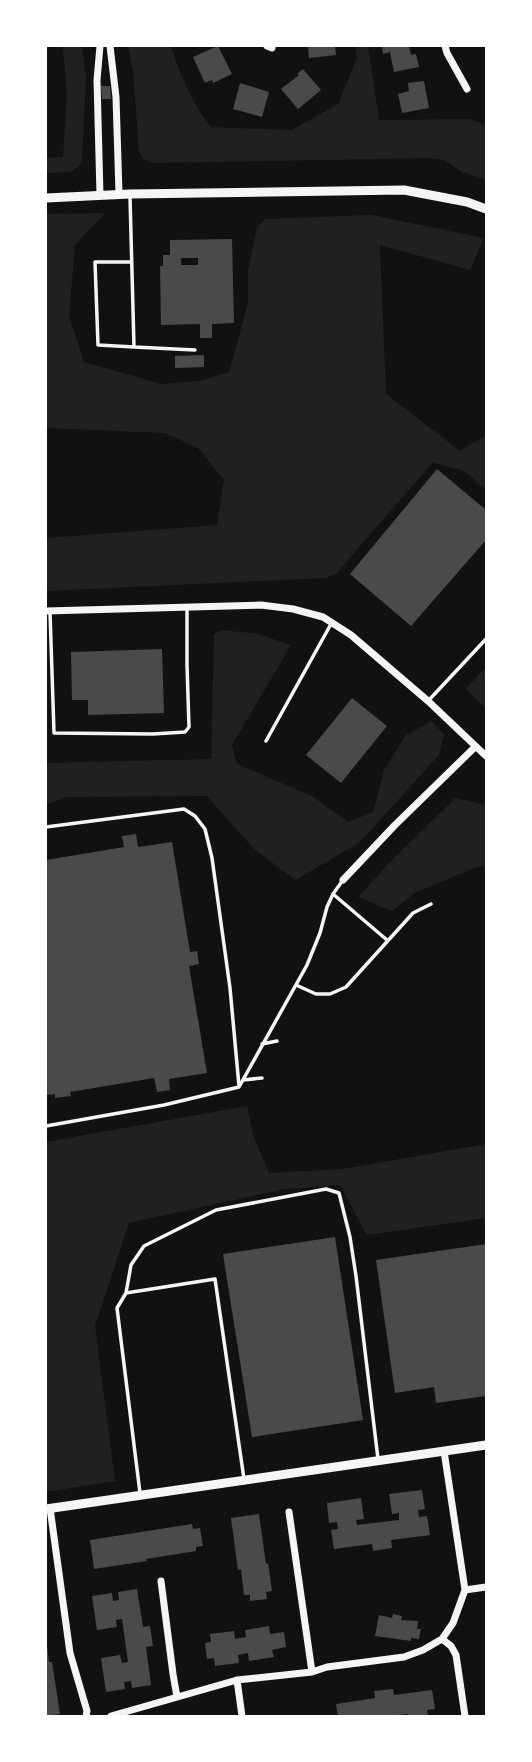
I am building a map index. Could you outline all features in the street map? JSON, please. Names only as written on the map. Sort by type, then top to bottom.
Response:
[{"type":"street","points":[[100,46],[97,80],[100,195]]},
{"type":"street","points":[[110,46],[116,97],[119,194]]},
{"type":"street","points":[[445,46],[467,89]]},
{"type":"street","points":[[46,198],[119,194],[404,190],[467,202],[486,209]]},
{"type":"street","points":[[48,611],[261,605],[293,609],[323,617],[351,635],[428,701],[486,757]]},
{"type":"street","points":[[344,880],[395,825],[475,747]]},
{"type":"street","points":[[86,1717],[87,1711],[70,1653],[48,1508],[486,1445]]},
{"type":"street","points":[[111,1717],[237,1680],[312,1672],[327,1667],[404,1657],[442,1639],[453,1623],[465,1590],[444,1451]]},
{"type":"street","points":[[289,1513],[312,1672]]},
{"type":"street","points":[[161,1581],[177,1697]]},
{"type":"street","points":[[465,1590],[486,1587]]},
{"type":"street","points":[[442,1639],[451,1646],[456,1655],[465,1717]]},
{"type":"street","points":[[237,1680],[242,1717]]},
{"type":"lane","points":[[130,194],[134,347]]},
{"type":"lane","points":[[132,261],[95,262],[98,345],[195,350]]},
{"type":"lane","points":[[48,611],[54,733],[153,734],[184,732],[189,727],[187,606]]},
{"type":"lane","points":[[266,741],[332,622]]},
{"type":"lane","points":[[428,701],[486,639]]},
{"type":"lane","points":[[46,827],[184,809],[195,816],[205,829],[212,858],[230,988],[239,1087]]},
{"type":"lane","points":[[46,1126],[163,1105],[239,1087],[307,965],[327,907],[344,880]]},
{"type":"lane","points":[[333,894],[388,941]]},
{"type":"lane","points":[[296,985],[316,994],[330,994],[346,987],[413,913],[431,904]]},
{"type":"lane","points":[[262,1044],[277,1041]]},
{"type":"lane","points":[[243,1080],[262,1078]]},
{"type":"lane","points":[[140,1495],[117,1308],[126,1293],[131,1265],[144,1246],[216,1210],[326,1189],[339,1193],[350,1237],[378,1461]]},
{"type":"lane","points":[[126,1293],[215,1279],[244,1480]]},
{"type":"shaded area","points":[[63,46],[82,46],[86,76],[82,162],[72,172],[46,173],[46,158],[63,157],[67,95]]},
{"type":"shaded area","points":[[128,46],[171,46],[187,88],[211,127],[292,130],[338,104],[357,58],[355,46],[368,46],[379,120],[471,119],[486,126],[486,180],[462,172],[445,160],[431,158],[154,163],[143,159],[139,151],[133,72]]},
{"type":"shaded area","points":[[105,213],[75,245],[69,316],[84,362],[161,384],[199,381],[229,372],[248,304],[248,271],[257,227],[265,219],[371,215],[484,238],[470,270],[380,245],[386,394],[460,451],[486,435],[486,490],[466,472],[433,462],[336,574],[326,578],[46,591],[46,538],[217,525],[224,480],[198,448],[165,433],[46,428],[46,214]]},
{"type":"shaded area","points":[[223,630],[258,634],[291,645],[232,745],[237,764],[312,796],[348,822],[373,812],[384,770],[406,735],[432,721],[444,735],[439,755],[360,842],[296,880],[255,850],[207,796],[68,797],[46,804],[46,763],[211,759],[214,634]]},
{"type":"shaded area","points":[[486,667],[486,707],[485,708],[466,689]]},
{"type":"shaded area","points":[[455,798],[486,805],[486,866],[477,867],[416,892],[392,911],[358,897],[389,863]]},
{"type":"shaded area","points":[[247,1106],[254,1138],[269,1173],[343,1169],[486,1144],[486,1218],[367,1235],[340,1185],[285,1189],[129,1223],[95,1326],[115,1481],[46,1492],[46,1142]]},
{"type":"building","points":[[218,46],[232,74],[213,83],[212,80],[205,83],[193,57]]},
{"type":"building","points":[[308,46],[335,46],[336,55],[309,58]]},
{"type":"building","points":[[382,46],[409,46],[411,55],[416,54],[419,67],[394,72],[390,52],[383,54]]},
{"type":"building","points":[[303,69],[321,90],[298,109],[281,89]]},
{"type":"building","points":[[424,81],[429,108],[402,113],[398,94],[409,91],[408,83]]},
{"type":"building","points":[[240,83],[269,92],[262,117],[233,109]]},
{"type":"building","points":[[101,86],[110,86],[111,99],[102,99]]},
{"type":"building","points":[[232,239],[234,323],[212,324],[212,338],[200,338],[200,324],[161,325],[160,266],[163,266],[163,255],[170,255],[170,240]],"holes":[[[181,258],[198,258],[198,265],[181,265]]]},
{"type":"building","points":[[204,355],[204,367],[175,368],[175,356]]},
{"type":"building","points":[[437,469],[486,510],[486,540],[411,626],[350,574]]},
{"type":"building","points":[[162,649],[164,713],[88,715],[88,700],[72,700],[71,652]]},
{"type":"building","points":[[352,698],[387,726],[341,783],[306,755]]},
{"type":"building","points":[[136,834],[138,847],[172,842],[190,952],[197,951],[199,964],[189,966],[207,1073],[169,1079],[170,1090],[157,1092],[154,1078],[70,1092],[71,1096],[55,1098],[55,1094],[46,1095],[46,860],[124,847],[122,836]]},
{"type":"building","points":[[335,1237],[363,1420],[252,1437],[223,1254]]},
{"type":"building","points":[[486,1244],[486,1396],[436,1403],[434,1387],[395,1393],[376,1260]]},
{"type":"building","points":[[422,1490],[425,1509],[418,1510],[419,1517],[427,1516],[430,1535],[391,1540],[392,1548],[373,1551],[372,1544],[334,1549],[331,1530],[338,1529],[337,1522],[329,1523],[327,1503],[361,1498],[364,1519],[356,1520],[357,1525],[399,1520],[399,1513],[392,1514],[389,1494]]},
{"type":"building","points":[[259,1514],[272,1591],[266,1592],[267,1599],[250,1601],[250,1595],[244,1595],[241,1569],[238,1570],[231,1518]]},
{"type":"building","points":[[192,1524],[193,1529],[200,1528],[203,1546],[196,1547],[196,1551],[94,1569],[90,1540]]},
{"type":"building","points":[[137,1589],[143,1627],[150,1626],[153,1646],[146,1647],[151,1685],[132,1688],[131,1681],[124,1682],[125,1689],[106,1692],[101,1658],[120,1655],[122,1663],[128,1662],[122,1619],[116,1620],[117,1627],[97,1630],[92,1596],[112,1593],[113,1601],[119,1600],[118,1592]]},
{"type":"building","points":[[393,1614],[402,1616],[401,1620],[418,1621],[417,1629],[421,1629],[419,1639],[411,1638],[411,1641],[375,1636],[379,1615],[392,1618]]},
{"type":"building","points":[[269,1626],[270,1634],[284,1632],[286,1647],[272,1650],[274,1657],[249,1661],[248,1653],[238,1655],[239,1663],[215,1666],[214,1658],[207,1659],[205,1643],[211,1642],[210,1634],[234,1631],[235,1639],[246,1637],[245,1630]]},
{"type":"building","points":[[46,1646],[49,1662],[52,1662],[60,1714],[46,1716]]},
{"type":"building","points":[[393,1689],[394,1695],[432,1690],[435,1709],[427,1710],[428,1716],[338,1716],[336,1704],[375,1698],[374,1691]]}]
